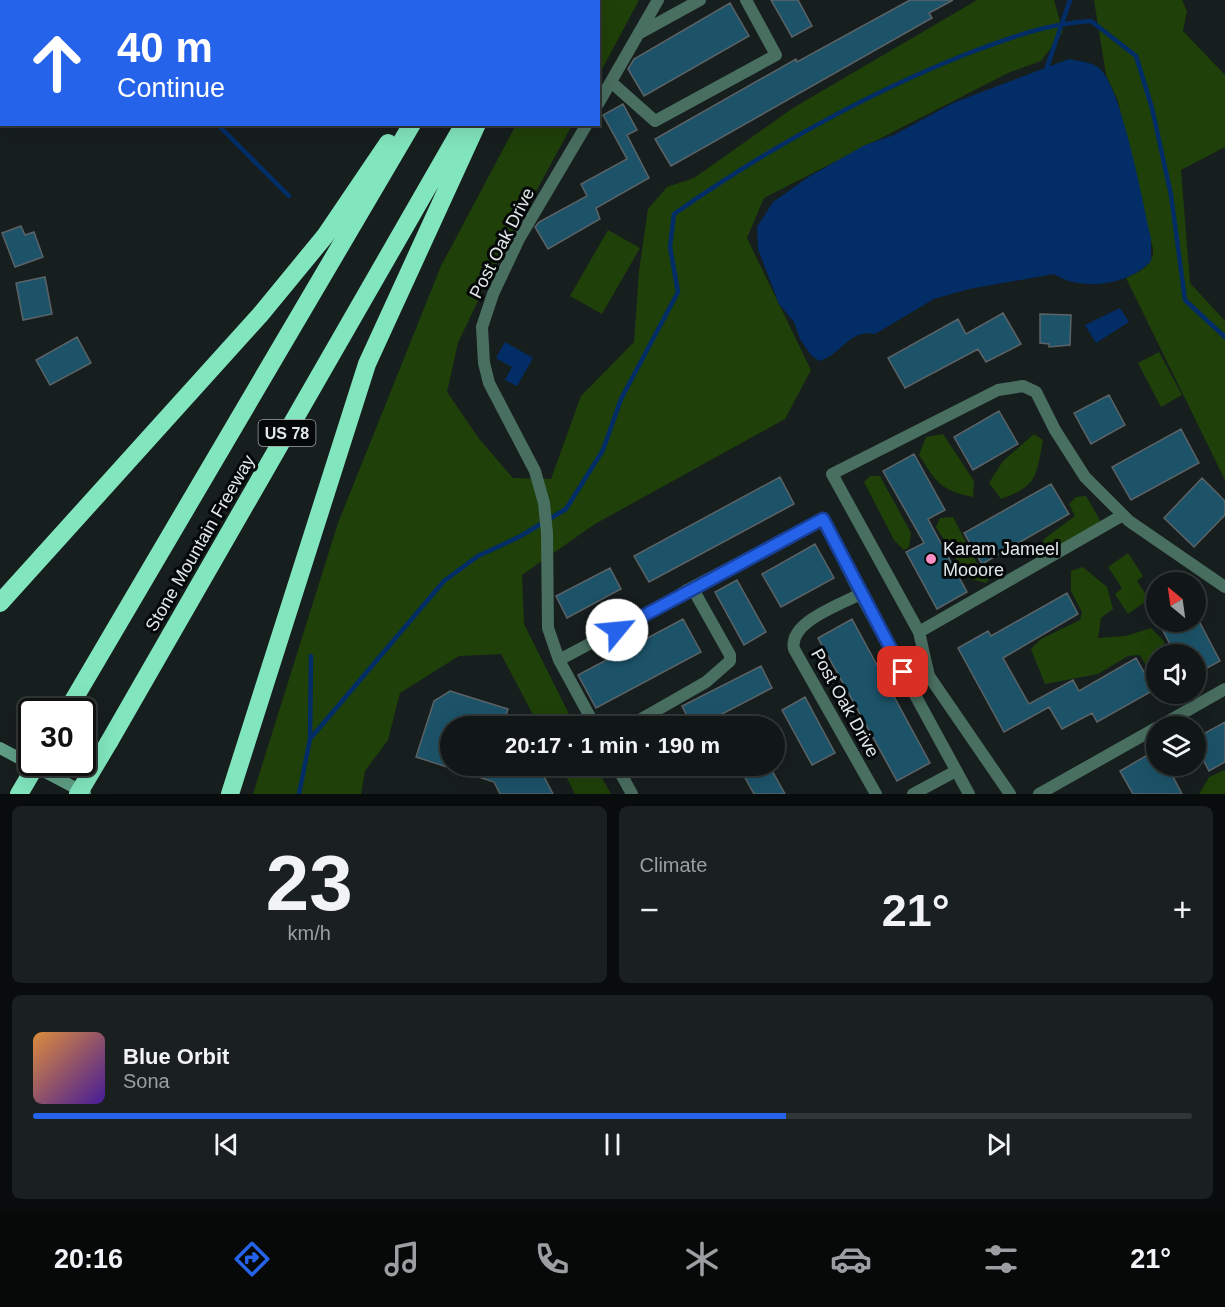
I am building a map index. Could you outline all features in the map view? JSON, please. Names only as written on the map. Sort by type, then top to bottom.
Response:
[{"type":"highway","points":[[0,603],[260,315],[325,236],[400,126]]},
{"type":"highway","name":"Stone Mountain Freeway","points":[[75,698],[411,126]]},
{"type":"highway","name":"Stone Mountain Freeway","points":[[78,794],[463,126]]},
{"type":"highway","points":[[230,794],[367,364],[476,126]]},
{"type":"highway","points":[[19,794],[30,776]]},
{"type":"street","points":[[600,101],[658,0]]},
{"type":"street","points":[[639,34],[700,0]]},
{"type":"street","points":[[611,82],[655,121],[776,55],[746,0]]},
{"type":"street","name":"Post Oak Drive","points":[[585,126],[519,239],[493,294],[482,327],[484,363],[489,383],[535,471],[544,503],[548,533],[546,586],[548,628],[559,660],[590,716]]},
{"type":"street","points":[[1010,794],[929,676],[919,632],[832,474],[998,390],[1023,386],[1036,392],[1055,430],[1085,477],[1123,515],[1225,587]]},
{"type":"street","points":[[919,632],[1123,515]]},
{"type":"street","points":[[559,660],[823,519],[860,594],[969,794]]},
{"type":"street","points":[[646,716],[706,682],[730,662],[730,656],[694,591],[687,590]]},
{"type":"street","name":"Post Oak Drive","points":[[860,594],[800,626],[792,642],[876,794]]},
{"type":"street","points":[[1177,716],[1225,689]]},
{"type":"street","points":[[1039,794],[1146,734]]},
{"type":"street","points":[[0,748],[87,794]]},
{"type":"street","points":[[913,794],[956,771]]},
{"type":"street","points":[[622,776],[632,794]]},
{"type":"green space","points":[[600,0],[639,0],[600,73]]},
{"type":"green space","points":[[977,0],[1054,0],[1063,32],[1041,61],[1008,73],[764,198],[747,238],[811,370],[785,419],[595,524],[522,575],[524,624],[570,716],[534,716],[501,654],[459,656],[400,693],[388,740],[365,771],[361,794],[253,794],[338,523],[441,266],[515,126],[571,126],[485,286],[458,343],[447,392],[480,440],[513,478],[551,479],[581,396],[634,342],[639,271],[648,209],[667,187],[694,178],[793,108]]},
{"type":"green space","points":[[1094,0],[1182,0],[1187,11],[1183,31],[1225,75],[1225,147],[1181,170],[1190,283],[1225,321],[1225,480],[1126,278],[1141,271],[1148,264],[1153,255],[1153,249],[1118,101],[1106,75]]},
{"type":"green space","points":[[608,230],[640,248],[602,314],[570,296]]},
{"type":"green space","points":[[1159,352],[1182,395],[1161,407],[1138,363]]},
{"type":"green space","points":[[943,434],[974,481],[973,497],[940,484],[919,455],[926,437]]},
{"type":"green space","points":[[1034,434],[1043,440],[1039,463],[1033,478],[1022,489],[1001,499],[989,483],[1003,461]]},
{"type":"green space","points":[[870,476],[880,476],[911,533],[909,547],[904,550],[894,540],[864,482]]},
{"type":"green space","points":[[1086,496],[1101,522],[1049,552],[1041,548],[1044,539],[1075,516],[1069,504],[1076,497]]},
{"type":"green space","points":[[953,517],[978,565],[993,573],[986,583],[968,578],[936,527],[940,518]]},
{"type":"green space","points":[[1128,553],[1143,576],[1137,581],[1146,594],[1146,601],[1128,614],[1115,594],[1122,588],[1108,567]]},
{"type":"green space","points":[[1083,567],[1107,587],[1113,609],[1101,618],[1098,638],[1126,636],[1146,630],[1146,632],[1155,632],[1164,641],[1164,644],[1146,644],[1146,666],[1140,655],[1128,656],[1098,674],[1045,684],[1031,649],[1041,639],[1080,620],[1082,612],[1071,591],[1071,571]]},
{"type":"green space","points":[[1225,770],[1225,794],[1199,794],[1209,777]]},
{"type":"green space","points":[[566,776],[601,776],[611,794],[575,794]]},
{"type":"water","points":[[1069,59],[1090,63],[1100,69],[1116,99],[1131,148],[1151,238],[1151,261],[1130,276],[1105,283],[1078,283],[1054,274],[969,289],[934,299],[875,334],[866,333],[852,338],[827,358],[819,361],[811,355],[800,339],[794,322],[779,304],[758,249],[757,227],[773,202],[810,176],[865,145],[894,135],[953,103]]},
{"type":"water","points":[[1120,308],[1129,322],[1096,343],[1085,325]]},
{"type":"water","points":[[505,342],[533,358],[517,386],[505,380],[512,367],[496,358]]},
{"type":"building","points":[[771,0],[798,0],[812,26],[792,37]]},
{"type":"building","points":[[910,0],[953,0],[929,13],[932,18],[671,166],[655,139],[796,59],[797,62]]},
{"type":"building","points":[[730,3],[749,36],[644,96],[628,69],[634,59]]},
{"type":"building","points":[[623,104],[637,130],[627,135],[649,178],[596,208],[600,219],[548,249],[535,227],[539,222],[587,196],[581,184],[627,159],[603,115]]},
{"type":"building","points":[[21,226],[25,235],[34,232],[43,257],[15,267],[2,233]]},
{"type":"building","points":[[45,277],[52,314],[23,320],[16,283]]},
{"type":"building","points":[[1003,313],[1021,344],[986,362],[978,349],[905,388],[888,358],[958,319],[966,334]]},
{"type":"building","points":[[1040,314],[1071,315],[1070,345],[1049,347],[1049,344],[1040,343]]},
{"type":"building","points":[[77,337],[91,363],[50,385],[36,360]]},
{"type":"building","points":[[1109,395],[1125,425],[1091,444],[1074,413]]},
{"type":"building","points":[[999,411],[1018,444],[973,470],[954,437]]},
{"type":"building","points":[[1181,429],[1199,463],[1131,500],[1112,467]]},
{"type":"building","points":[[914,454],[945,510],[928,519],[967,592],[937,609],[906,552],[924,543],[883,471]]},
{"type":"building","points":[[780,477],[794,504],[649,582],[634,556]]},
{"type":"building","points":[[1202,478],[1225,501],[1225,515],[1194,547],[1164,518]]},
{"type":"building","points":[[1051,484],[1069,514],[982,564],[964,533]]},
{"type":"building","points":[[815,544],[834,578],[781,607],[762,574]]},
{"type":"building","points":[[610,568],[621,589],[567,618],[556,596]]},
{"type":"building","points":[[737,580],[766,632],[744,645],[715,592]]},
{"type":"building","points":[[1067,593],[1078,614],[1003,658],[1029,704],[1073,680],[1079,691],[1136,658],[1146,676],[1146,694],[1097,722],[1092,713],[1062,729],[1049,707],[1004,732],[958,648],[988,631],[991,636]]},
{"type":"building","points":[[683,619],[701,652],[596,708],[578,675]]},
{"type":"building","points":[[852,619],[930,763],[897,781],[818,638]]},
{"type":"building","points":[[1164,632],[1205,632],[1220,661],[1206,669],[1206,644],[1170,644]]},
{"type":"building","points":[[761,666],[772,688],[718,716],[687,716],[682,706]]},
{"type":"building","points":[[450,691],[508,709],[506,716],[440,716],[440,765],[416,757],[434,701]]},
{"type":"building","points":[[805,697],[835,753],[812,765],[782,710]]},
{"type":"building","points":[[1225,722],[1225,762],[1209,771],[1206,765],[1206,732]]},
{"type":"building","points":[[1146,756],[1146,776],[1173,776],[1182,794],[1133,794],[1120,771]]},
{"type":"building","points":[[475,776],[544,776],[553,794],[500,794],[494,782]]},
{"type":"building","points":[[744,776],[775,776],[785,794],[754,794]]},
{"type":"waterway","points":[[1047,67],[1070,0]]},
{"type":"waterway","points":[[299,794],[310,739],[444,581],[478,556],[519,537],[566,509],[603,450],[621,399],[678,292],[670,247],[674,214],[780,146],[892,86],[969,53],[1029,32],[1075,22],[1091,21],[1136,56],[1152,108],[1171,195],[1185,300],[1225,337]]},
{"type":"waterway","points":[[219,126],[289,196]]},
{"type":"waterway","points":[[310,739],[311,656]]},
{"type":"place","name":"Karam Jameel Mooore","points":[[931,559]]},
{"type":"route","points":[[617,630],[674,599],[680,593],[823,519],[860,594],[903,672]]}]
